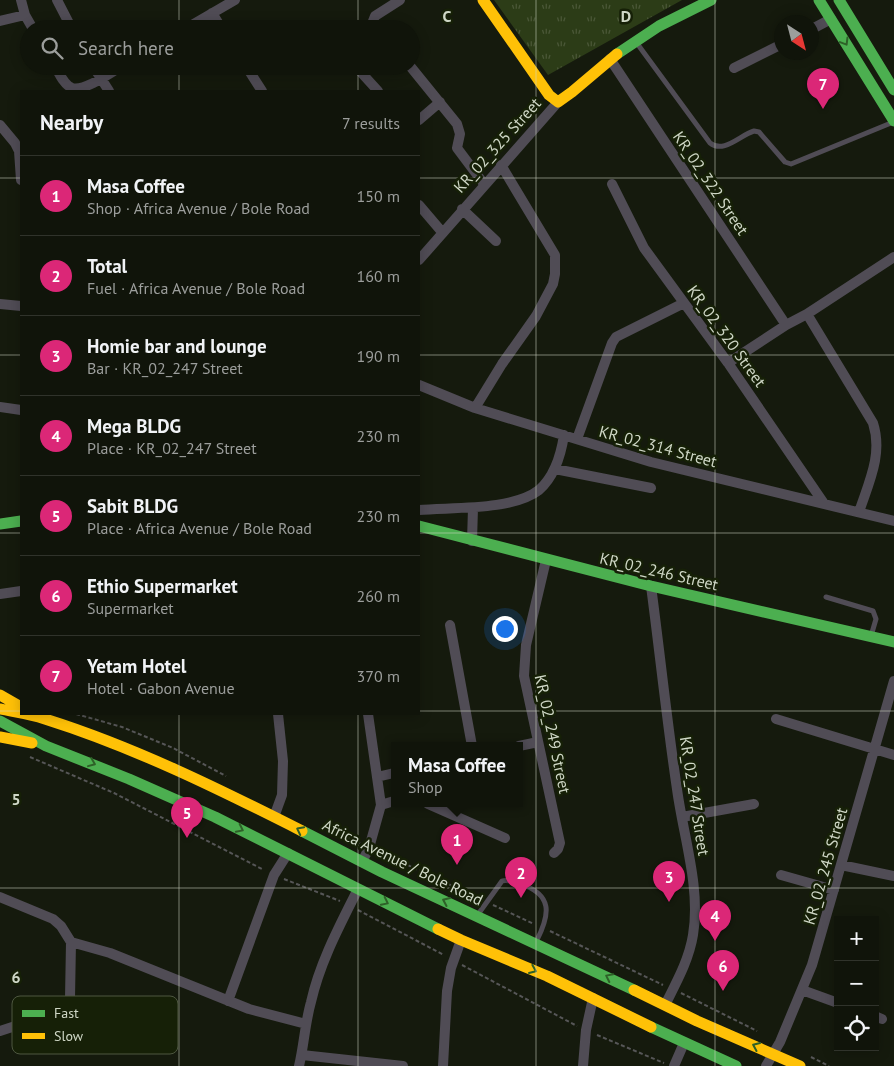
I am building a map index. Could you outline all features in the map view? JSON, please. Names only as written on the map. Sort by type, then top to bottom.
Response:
[{"type":"main road","points":[[483,0],[549,95],[558,102]]},
{"type":"main road","name":"KR_02_325 Street","points":[[558,102],[568,96],[610,59],[655,27],[711,0]]},
{"type":"main road","points":[[819,0],[894,121]]},
{"type":"main road","points":[[839,0],[894,90]]},
{"type":"main road","points":[[0,524],[20,521]]},
{"type":"main road","name":"KR_02_246 Street","points":[[420,526],[651,586],[894,642]]},
{"type":"main road","points":[[0,695],[20,706]]},
{"type":"main road","name":"Africa Avenue / Bole Road","points":[[0,709],[20,713]]},
{"type":"main road","name":"Africa Avenue / Bole Road","points":[[38,716],[130,749],[226,792],[362,862],[697,1021],[800,1066]]},
{"type":"main road","points":[[0,721],[46,746],[129,779],[215,817],[461,940],[547,976],[684,1043],[736,1066]]},
{"type":"main road","points":[[1,741],[46,746]]},
{"type":"street","points":[[21,0],[28,20]]},
{"type":"street","points":[[57,0],[67,20]]},
{"type":"street","points":[[200,20],[234,0]]},
{"type":"street","points":[[373,20],[375,16],[400,0]]},
{"type":"street","points":[[212,13],[216,20]]},
{"type":"street","points":[[0,21],[25,15]]},
{"type":"street","points":[[819,25],[831,19]]},
{"type":"street","points":[[734,68],[774,48]]},
{"type":"street","name":"KR_02_322 Street","points":[[610,59],[786,325]]},
{"type":"street","points":[[884,73],[894,65]]},
{"type":"street","points":[[61,75],[72,88],[81,88],[107,75]]},
{"type":"street","points":[[98,75],[108,90]]},
{"type":"street","points":[[252,75],[261,90]]},
{"type":"street","points":[[363,75],[377,90]]},
{"type":"street","points":[[418,75],[460,129],[457,144],[460,154],[484,184]]},
{"type":"street","points":[[420,119],[440,102]]},
{"type":"street","name":"KR_02_325 Street","points":[[420,259],[558,102]]},
{"type":"street","points":[[0,125],[19,151],[20,166]]},
{"type":"street","points":[[475,408],[502,364],[536,316],[553,284],[555,274],[555,255],[501,165]]},
{"type":"street","name":"KR_02_320 Street","points":[[612,184],[644,248],[728,363],[822,502]]},
{"type":"street","points":[[420,206],[442,232]]},
{"type":"street","points":[[462,209],[496,241]]},
{"type":"street","points":[[728,363],[894,257]]},
{"type":"street","points":[[576,439],[612,343],[616,337],[684,303]]},
{"type":"street","points":[[0,304],[20,306]]},
{"type":"street","points":[[807,314],[873,423],[877,435],[876,455],[859,512]]},
{"type":"street","name":"KR_02_314 Street","points":[[420,385],[475,408],[652,462],[894,521]]},
{"type":"street","points":[[0,407],[20,410]]},
{"type":"street","points":[[420,510],[473,508],[530,495],[546,482],[555,469],[564,435]]},
{"type":"street","points":[[555,469],[651,488]]},
{"type":"street","points":[[472,541],[473,508]]},
{"type":"street","name":"KR_02_249 Street","points":[[546,560],[526,645],[524,676],[560,843],[554,854]]},
{"type":"street","name":"KR_02_247 Street","points":[[651,586],[677,790],[692,873],[694,920],[693,935],[686,961],[665,1005]]},
{"type":"street","points":[[0,594],[20,591]]},
{"type":"street","points":[[450,624],[471,742]]},
{"type":"street","name":"KR_02_245 Street","points":[[766,1066],[780,1042],[812,965],[894,681]]},
{"type":"street","points":[[274,817],[282,795],[283,762],[278,715]]},
{"type":"street","points":[[362,862],[369,848],[381,805],[368,715]]},
{"type":"street","points":[[776,719],[894,755]]},
{"type":"street","points":[[523,745],[538,742]]},
{"type":"street","points":[[377,777],[391,774]]},
{"type":"street","points":[[381,805],[391,802]]},
{"type":"street","points":[[682,817],[754,804]]},
{"type":"street","points":[[435,807],[505,838]]},
{"type":"street","points":[[228,1001],[274,875],[288,853]]},
{"type":"street","points":[[841,865],[894,876]]},
{"type":"street","points":[[781,875],[834,890]]},
{"type":"street","points":[[299,1066],[306,1024],[316,984],[358,889]]},
{"type":"street","points":[[1,898],[53,920],[61,926],[71,942],[70,996]]},
{"type":"street","points":[[443,1066],[447,991],[461,940]]},
{"type":"street","points":[[71,942],[110,953],[228,1001],[306,1024]]},
{"type":"street","points":[[802,990],[834,1002]]},
{"type":"street","points":[[583,1066],[586,1030],[593,998]]},
{"type":"street","points":[[0,1031],[12,1027]]},
{"type":"street","points":[[673,1066],[684,1043]]},
{"type":"street","points":[[302,1055],[402,1066]]},
{"type":"lane","points":[[635,41],[710,144],[715,147],[722,148],[754,131],[759,132],[785,162],[791,164],[894,121]]},
{"type":"lane","points":[[826,597],[873,611],[876,619],[870,636]]},
{"type":"lane","points":[[477,915],[502,881],[506,880],[524,885],[544,897],[546,901],[544,928],[536,943]]},
{"type":"path","points":[[78,715],[131,730],[173,748],[230,779]]},
{"type":"path","points":[[27,755],[114,793],[274,875],[350,905],[586,1030],[673,1066]]},
{"type":"path","points":[[324,826],[673,989],[762,1034]]},
{"type":"path","points":[[804,1054],[829,1066]]},
{"type":"green space","points":[[494,0],[682,0],[548,75]]},
{"type":"traffic: fast","points":[[617,54],[659,26],[711,0]]},
{"type":"traffic: fast","points":[[819,0],[894,121]]},
{"type":"traffic: fast","points":[[839,0],[894,90]]},
{"type":"traffic: fast","points":[[0,524],[20,521]]},
{"type":"traffic: fast","points":[[420,526],[651,586],[894,642]]},
{"type":"traffic: fast","points":[[0,721],[46,746],[129,779],[215,817],[438,929]]},
{"type":"traffic: fast","points":[[302,831],[382,872],[634,990]]},
{"type":"traffic: fast","points":[[651,1027],[736,1066]]},
{"type":"traffic: slow","points":[[483,0],[549,95],[558,102],[617,54]]},
{"type":"traffic: slow","points":[[0,695],[20,706]]},
{"type":"traffic: slow","points":[[0,709],[20,713]]},
{"type":"traffic: slow","points":[[30,715],[78,730],[144,756],[208,784],[302,831]]},
{"type":"traffic: slow","points":[[0,737],[32,743]]},
{"type":"traffic: slow","points":[[438,929],[547,976],[651,1027]]},
{"type":"traffic: slow","points":[[634,990],[697,1021],[800,1066]]},
{"type":"place","name":"Yetam Hotel","points":[[823,109]]},
{"type":"place","name":"Sabit BLDG","points":[[187,838]]},
{"type":"place","name":"Masa Coffee","points":[[457,865]]},
{"type":"place","name":"Total","points":[[521,898]]},
{"type":"place","name":"Homie bar and lounge","points":[[669,902]]},
{"type":"place","name":"Mega BLDG","points":[[715,941]]},
{"type":"place","name":"Ethio Supermarket","points":[[723,991]]}]
